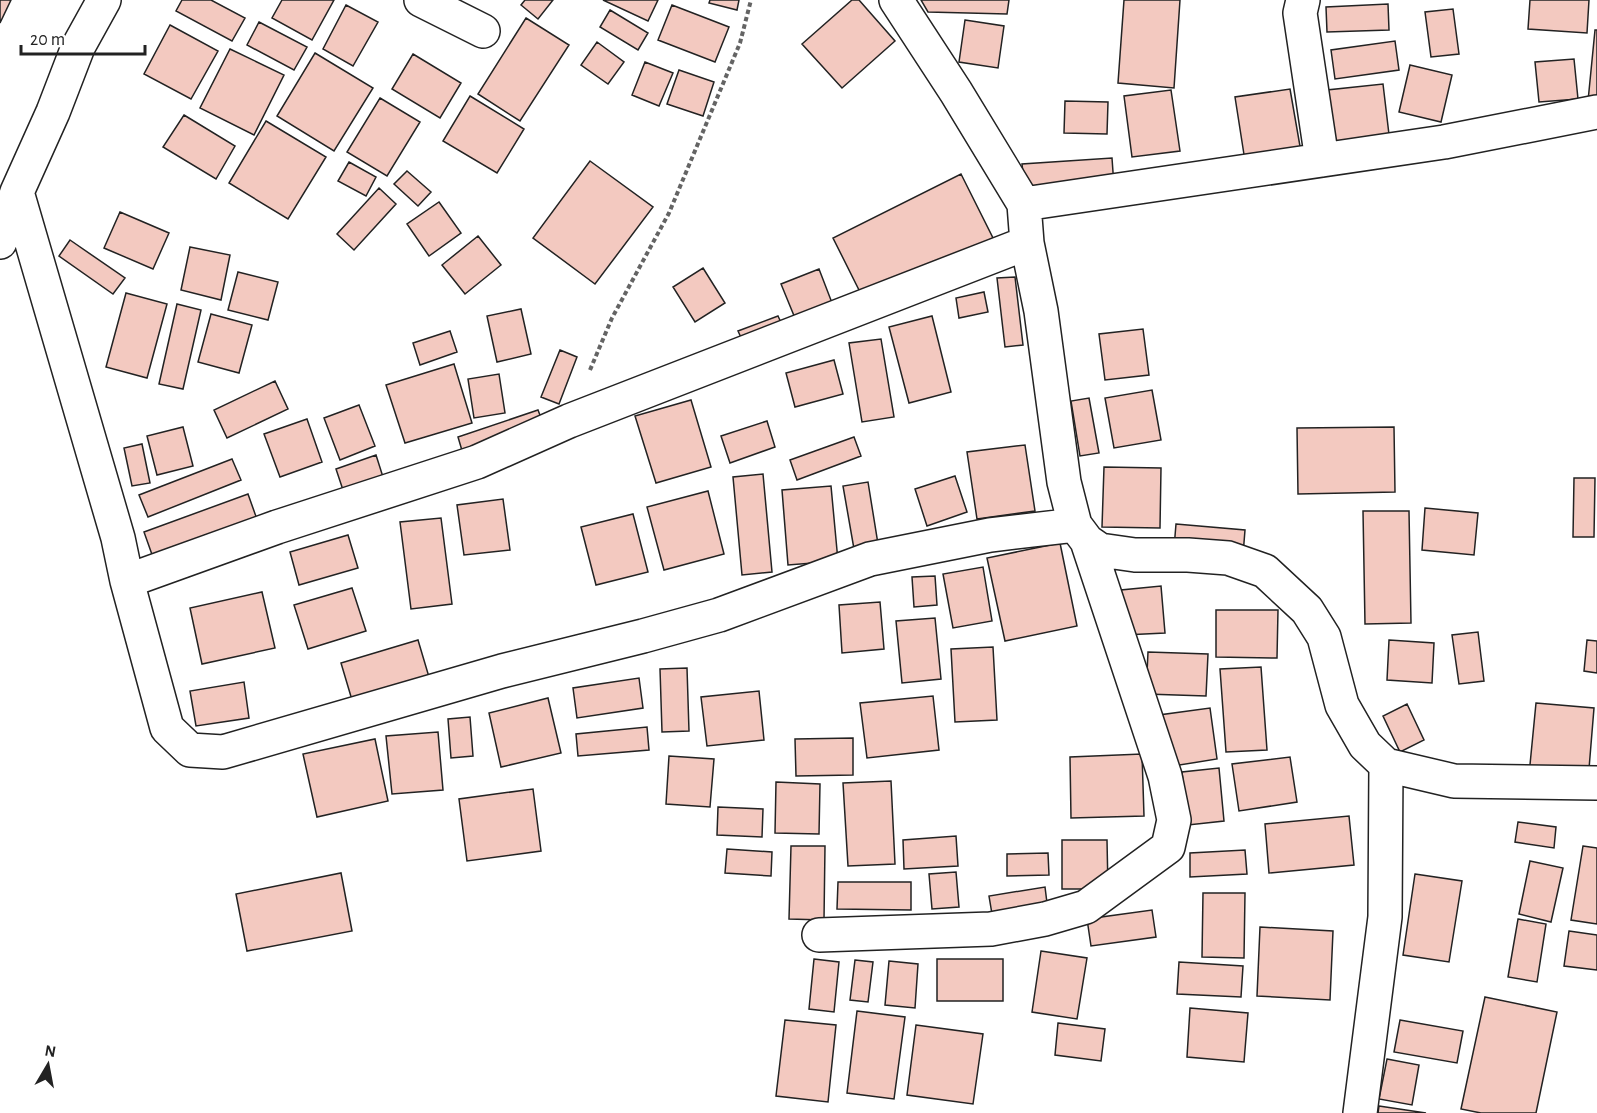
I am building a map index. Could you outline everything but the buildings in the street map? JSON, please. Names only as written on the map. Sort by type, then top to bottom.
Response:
[{"type":"street","points":[[0,242],[17,192],[53,112],[78,48],[104,0]]},
{"type":"street","points":[[421,0],[483,31]]},
{"type":"street","points":[[819,935],[991,929],[1045,919],[1086,907],[1168,847],[1174,820],[1165,776],[1064,482],[1041,310],[1027,243],[1024,204],[956,92],[896,0]]},
{"type":"street","points":[[1303,0],[1300,13],[1322,160]]},
{"type":"street","points":[[1024,204],[1444,142],[1597,112]]},
{"type":"street","points":[[17,192],[118,538],[127,581],[167,728],[190,750],[223,752],[502,671],[719,615],[870,559],[990,535],[1081,533],[1100,550],[1135,555],[1228,558],[1265,571],[1307,610],[1324,637],[1342,705],[1365,745],[1386,765],[1454,781],[1597,783]]},
{"type":"street","points":[[127,581],[277,527],[477,462],[570,421],[1027,243]]},
{"type":"street","points":[[1360,1113],[1385,917],[1386,765]]},
{"type":"path","points":[[570,421],[612,318],[669,213],[740,42],[751,0]]}]
